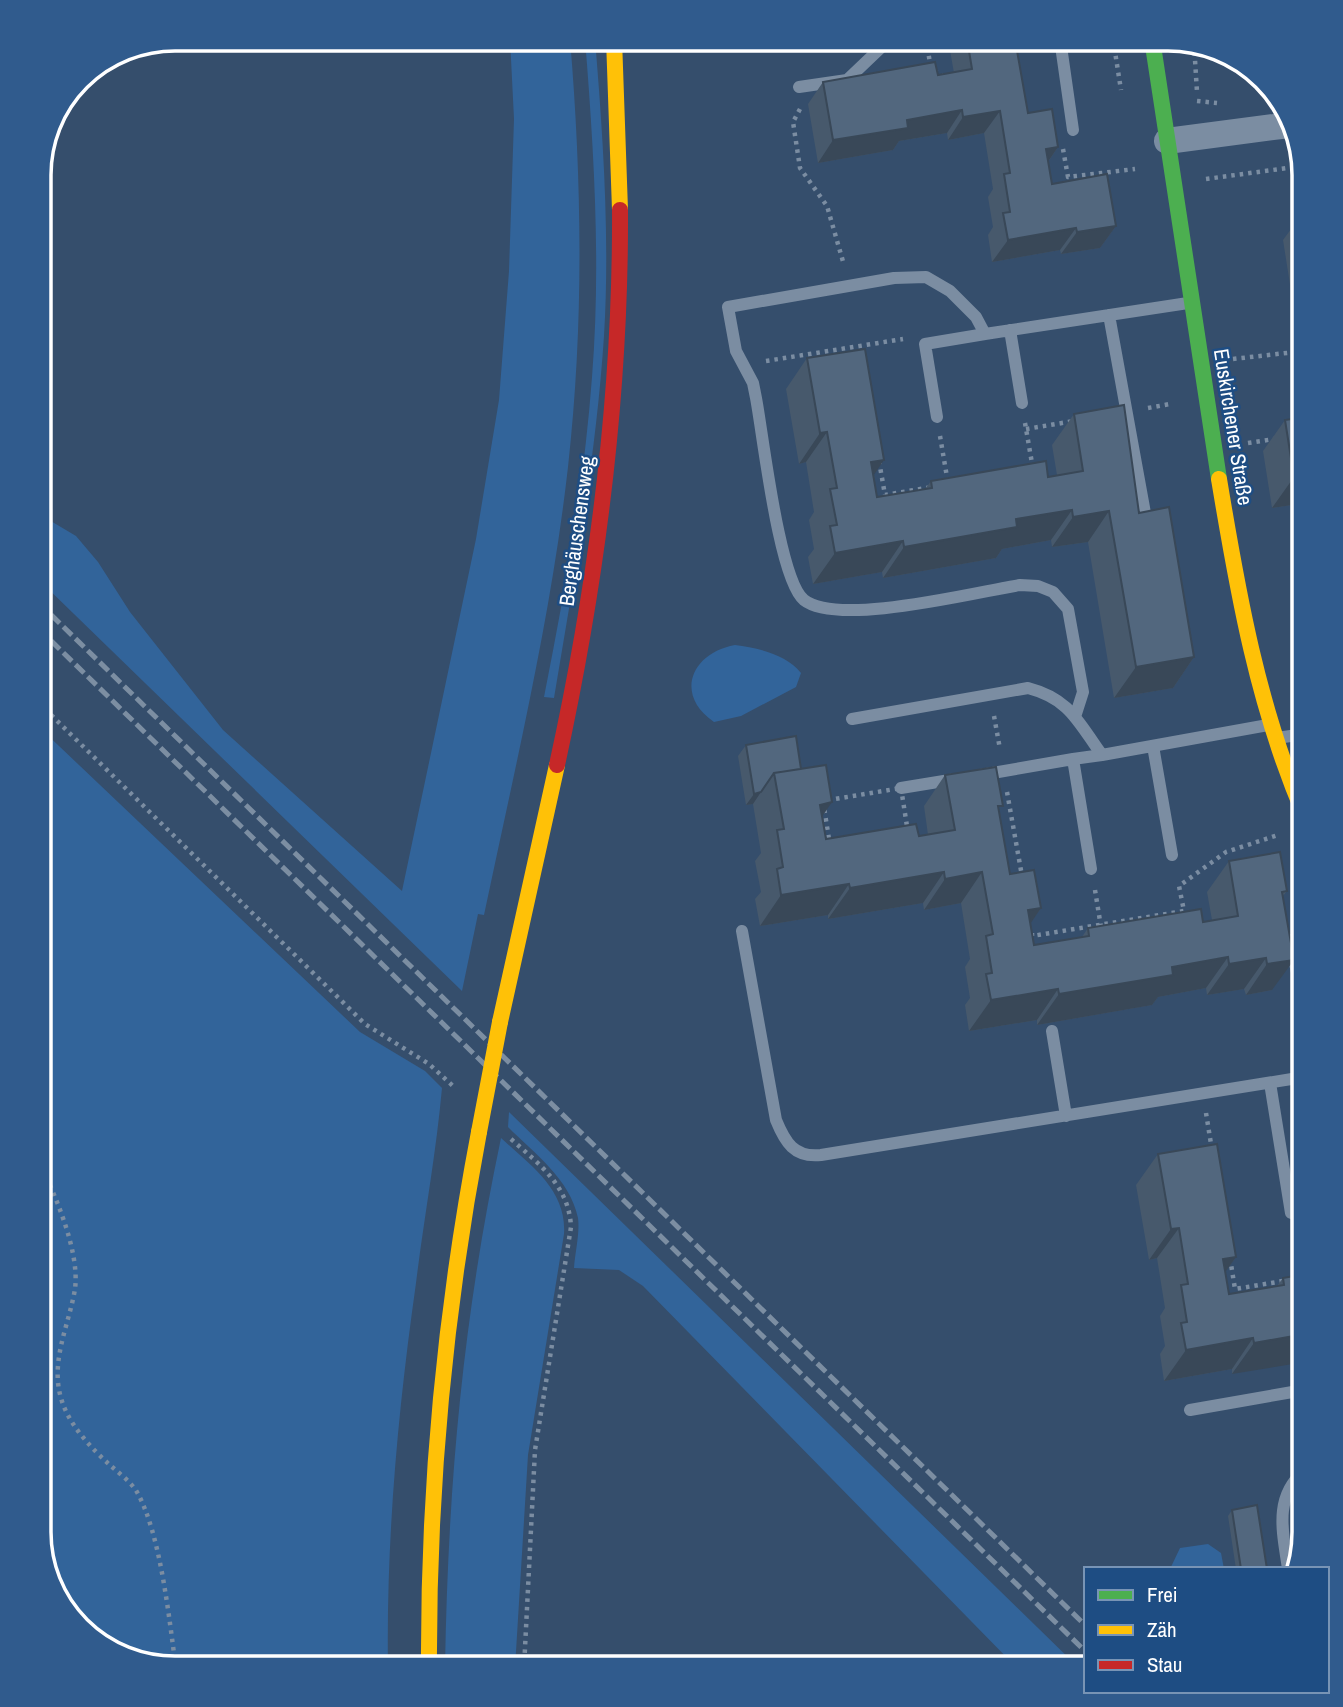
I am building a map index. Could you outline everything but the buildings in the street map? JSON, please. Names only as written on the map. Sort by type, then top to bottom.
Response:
[{"type":"main road","name":"Berghäuschensweg","points":[[429,1656],[427,1590],[435,1451],[457,1241],[500,1022],[585,623],[607,478],[619,360],[621,264],[621,156],[615,51]]},
{"type":"main road","name":"Euskirchener Straße","points":[[1154,51],[1201,363],[1253,667],[1271,732],[1292,784]]},
{"type":"street","points":[[1167,141],[1282,126]]},
{"type":"lane","points":[[799,87],[847,80],[877,51]]},
{"type":"lane","points":[[1062,51],[1073,130]]},
{"type":"lane","points":[[985,334],[975,317],[950,291],[926,277],[849,286],[728,307],[741,365],[752,383],[779,530],[790,573],[804,600],[830,611],[860,611],[1020,585],[1045,589],[1061,599],[1073,624],[1083,692],[1075,717]]},
{"type":"lane","points":[[937,417],[925,344],[1192,303]]},
{"type":"lane","points":[[1109,315],[1147,524]]},
{"type":"lane","points":[[1010,330],[1022,403]]},
{"type":"lane","points":[[852,719],[1028,688],[1051,694],[1075,717],[1102,755]]},
{"type":"lane","points":[[901,788],[1153,746],[1271,732],[1292,733]]},
{"type":"lane","points":[[1153,746],[1172,855]]},
{"type":"lane","points":[[1073,759],[1091,869]]},
{"type":"lane","points":[[742,931],[776,1119],[789,1146],[801,1154],[821,1155],[1292,1079]]},
{"type":"lane","points":[[1288,932],[1292,950]]},
{"type":"lane","points":[[1052,1031],[1066,1116]]},
{"type":"lane","points":[[1270,1083],[1291,1213]]},
{"type":"lane","points":[[1190,1410],[1292,1392]]},
{"type":"lane","points":[[1288,1566],[1281,1510],[1292,1485]]},
{"type":"path","points":[[928,51],[931,68],[956,84]]},
{"type":"path","points":[[799,87],[801,107],[793,122],[800,167],[827,206],[841,248],[849,286]]},
{"type":"path","points":[[1206,179],[1292,167]]},
{"type":"path","points":[[741,365],[913,338],[925,344]]},
{"type":"path","points":[[858,347],[861,360]]},
{"type":"path","points":[[1201,363],[1292,353]]},
{"type":"path","points":[[1022,403],[1033,470]]},
{"type":"path","points":[[1127,411],[1170,404]]},
{"type":"path","points":[[937,417],[946,495]]},
{"type":"path","points":[[1026,429],[1077,420]]},
{"type":"path","points":[[1237,445],[1278,439]]},
{"type":"path","points":[[877,455],[884,495],[878,506]]},
{"type":"path","points":[[1021,471],[1033,470],[1042,476]]},
{"type":"path","points":[[884,495],[960,481]]},
{"type":"path","points":[[51,715],[365,1024],[429,1064],[458,1090]]},
{"type":"path","points":[[831,852],[823,801],[901,788],[909,839]]},
{"type":"path","points":[[821,860],[831,852],[909,839],[920,845]]},
{"type":"path","points":[[1091,869],[1103,939]]},
{"type":"path","points":[[1184,911],[1194,920]]},
{"type":"path","points":[[1029,949],[1032,936]]},
{"type":"path","points":[[1203,1094],[1214,1161]]},
{"type":"path","points":[[505,1133],[543,1168],[561,1189],[568,1205],[571,1227],[535,1450],[525,1656]]},
{"type":"path","points":[[51,1190],[75,1275],[58,1366],[60,1397],[73,1423],[98,1454],[133,1487],[142,1503],[157,1555],[174,1656]]},
{"type":"path","points":[[1291,1213],[1292,1218]]},
{"type":"path","points":[[1229,1251],[1235,1289],[1229,1300]]},
{"type":"path","points":[[1235,1289],[1292,1280]]},
{"type":"shaded area","points":[[511,51],[571,51],[580,253],[577,360],[568,467],[552,580],[520,748],[484,915],[478,914],[462,991],[51,592],[51,521],[76,536],[98,562],[130,612],[223,730],[402,891],[476,539],[499,400],[509,271],[514,119]]},
{"type":"shaded area","points":[[586,51],[596,51],[605,187],[606,299],[590,473],[554,698],[544,697],[579,498],[595,335],[595,208]]},
{"type":"shaded area","points":[[735,645],[762,650],[780,657],[801,673],[796,687],[741,716],[714,722],[694,700],[691,688],[693,676],[698,666],[708,657],[720,649]]},
{"type":"shaded area","points":[[51,738],[360,1032],[425,1071],[442,1088],[399,1427],[391,1523],[388,1656],[167,1656],[135,1650],[106,1635],[82,1614],[60,1580],[51,1532]]},
{"type":"shaded area","points":[[509,1112],[1067,1656],[1005,1656],[643,1286],[619,1270],[574,1268],[578,1218],[574,1204],[550,1168],[508,1127]]},
{"type":"shaded area","points":[[501,1138],[553,1191],[560,1204],[564,1234],[528,1455],[516,1656],[445,1656],[450,1533],[460,1402],[467,1336]]},
{"type":"shaded area","points":[[1208,1544],[1221,1553],[1224,1567],[1171,1567],[1180,1548]]},
{"type":"railway","points":[[51,615],[1084,1624]]},
{"type":"railway","points":[[51,641],[1084,1650]]},
{"type":"traffic: fast","points":[[1154,51],[1219,479]]},
{"type":"traffic: slow","points":[[614,51],[620,210]]},
{"type":"traffic: slow","points":[[1219,479],[1251,650],[1274,733],[1292,784]]},
{"type":"traffic: slow","points":[[500,1022],[557,765]]},
{"type":"traffic: slow","points":[[479,1132],[500,1022]]},
{"type":"traffic: slow","points":[[429,1656],[435,1466],[441,1399],[457,1265],[479,1132]]},
{"type":"traffic: jam","points":[[557,765],[584,628],[604,489],[616,350],[620,210]]}]
